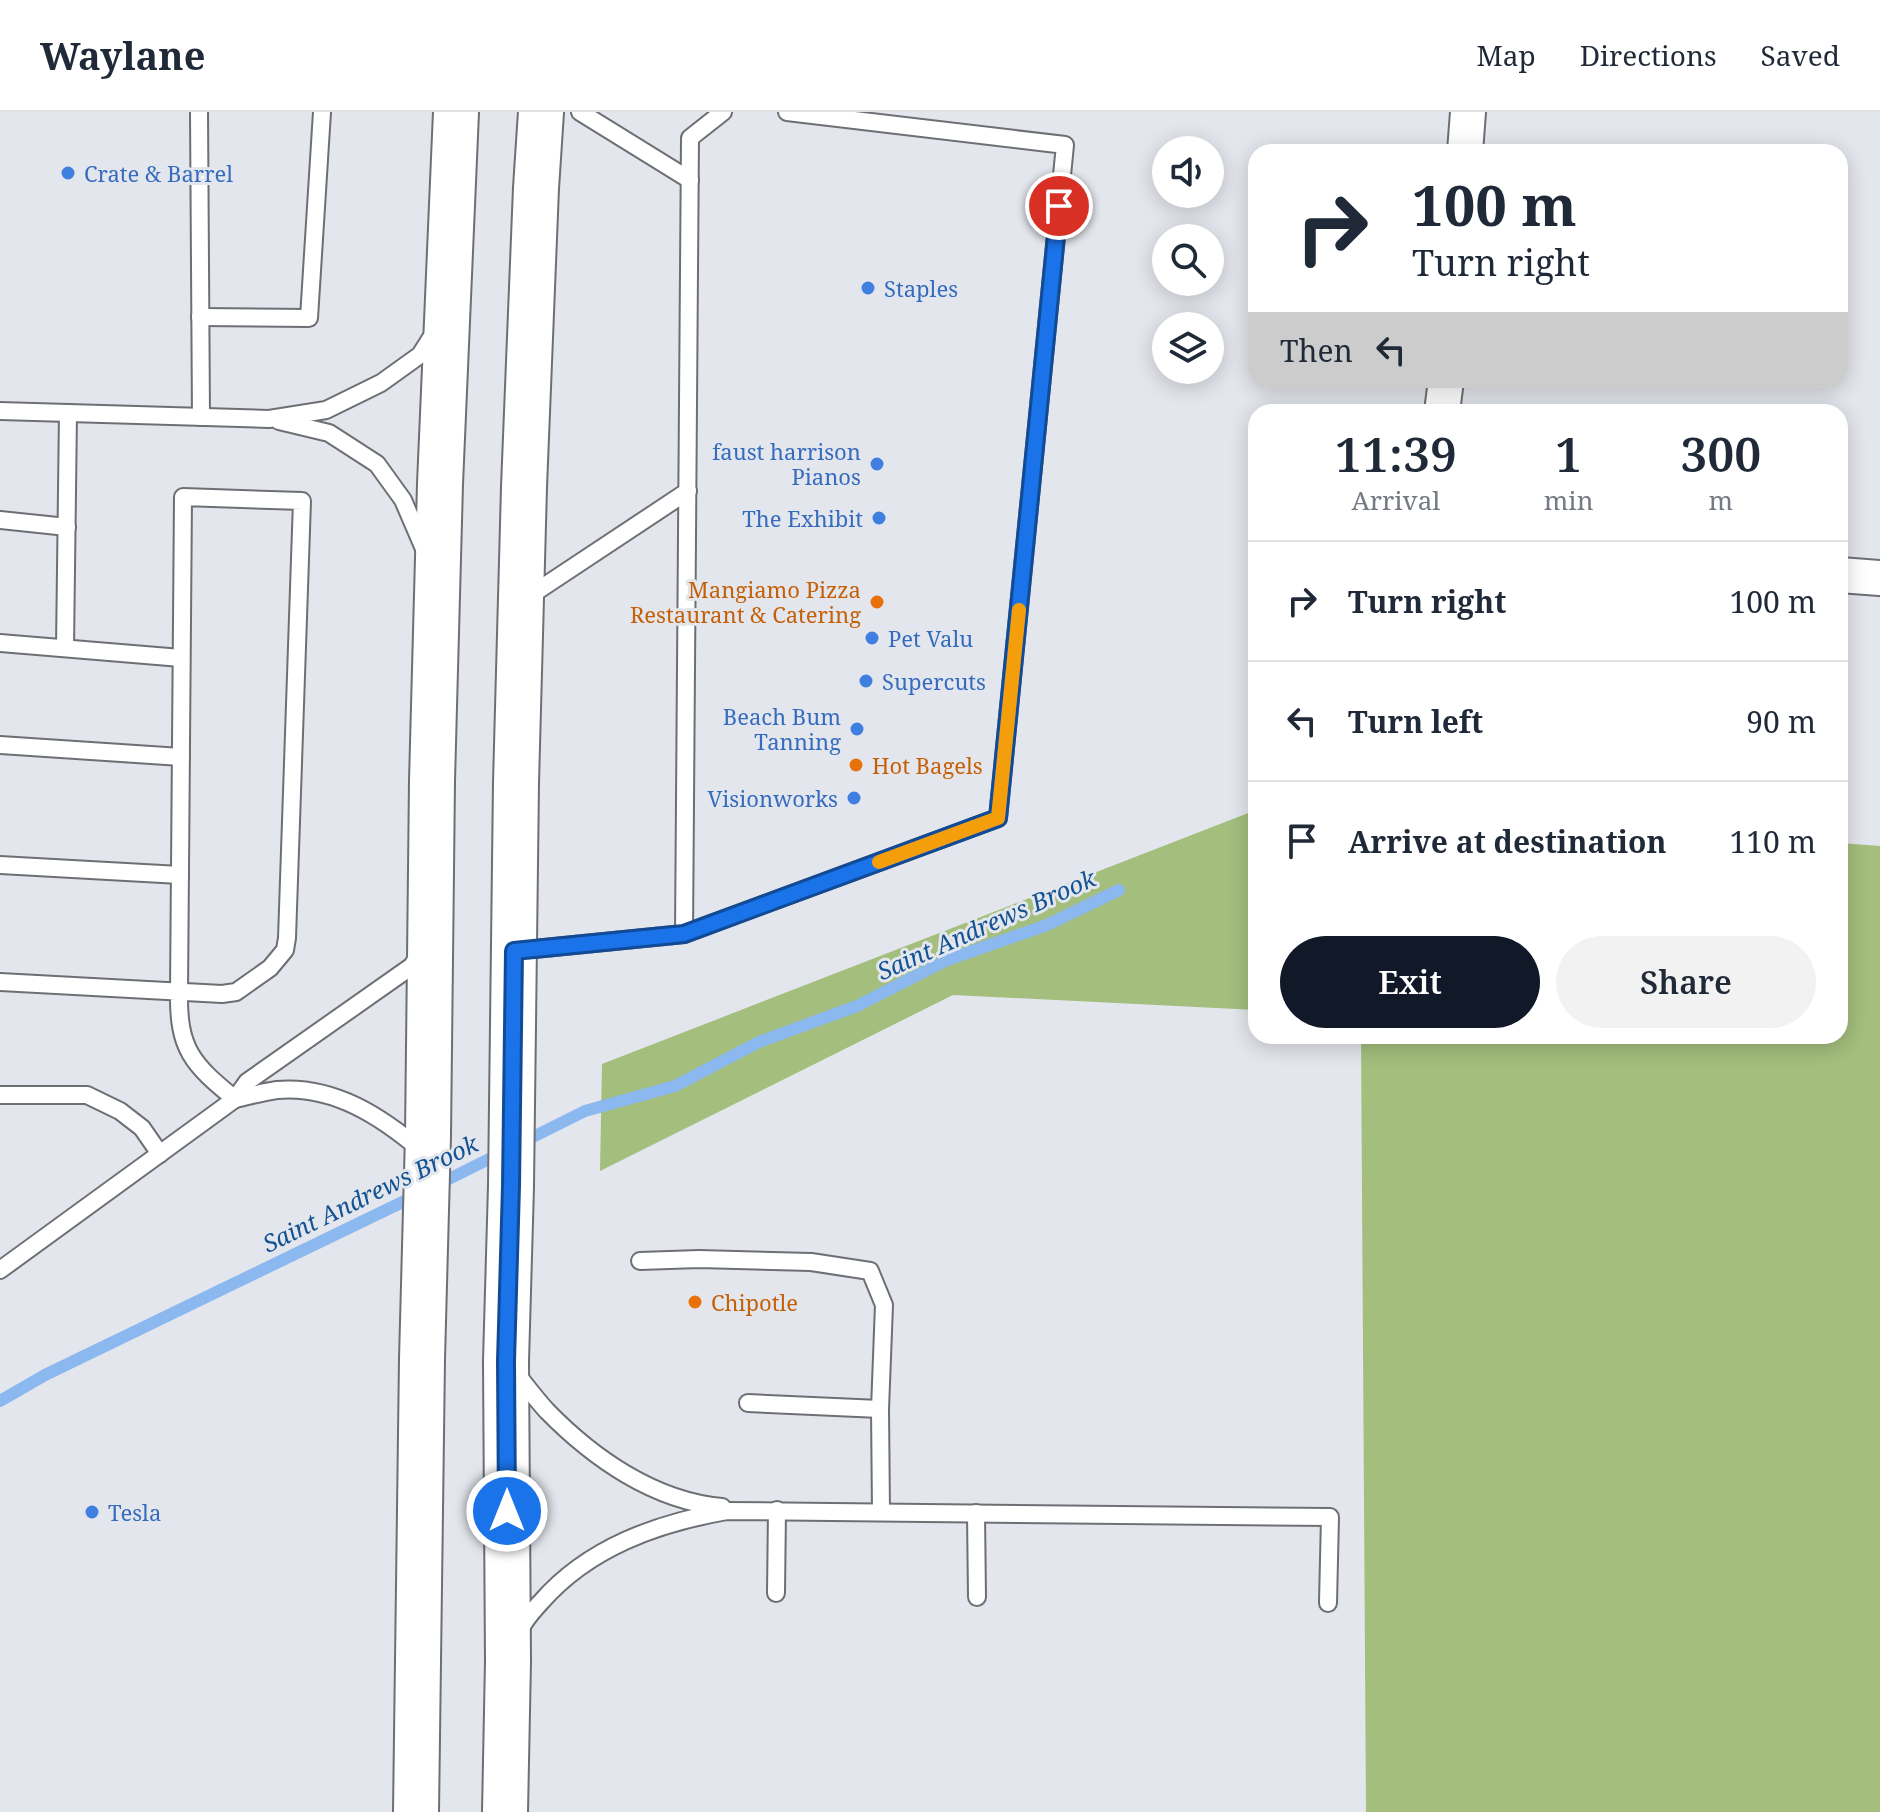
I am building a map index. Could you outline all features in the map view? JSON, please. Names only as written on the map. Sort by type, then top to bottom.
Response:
[{"type":"highway","points":[[416,1812],[437,578],[456,112]]},
{"type":"highway","points":[[505,1812],[508,1661],[506,1361],[521,602],[541,112]]},
{"type":"street","points":[[1466,144],[1468,112]]},
{"type":"street","points":[[1848,576],[1880,578]]},
{"type":"lane","points":[[199,112],[201,417]]},
{"type":"lane","points":[[200,317],[309,318],[322,112]]},
{"type":"lane","points":[[580,112],[690,180]]},
{"type":"lane","points":[[684,934],[690,138],[723,112]]},
{"type":"lane","points":[[514,951],[684,934],[998,818],[1065,145],[787,112]]},
{"type":"lane","points":[[0,411],[269,419],[326,410],[381,383],[420,355],[440,324],[448,294]]},
{"type":"lane","points":[[65,648],[68,413]]},
{"type":"lane","points":[[269,419],[329,433],[377,464],[403,500],[437,578]]},
{"type":"lane","points":[[521,602],[688,491]]},
{"type":"lane","points":[[0,982],[179,992],[222,994],[236,992],[270,968],[285,950],[302,501],[183,497],[181,658],[181,757],[179,992],[179,1014],[181,1033],[189,1053],[212,1080],[235,1099]]},
{"type":"lane","points":[[0,520],[67,527]]},
{"type":"lane","points":[[0,643],[181,658]]},
{"type":"lane","points":[[0,745],[181,757]]},
{"type":"lane","points":[[0,865],[180,875]]},
{"type":"lane","points":[[0,1270],[235,1099],[247,1082],[412,966],[430,936]]},
{"type":"lane","points":[[235,1099],[279,1090],[332,1097],[359,1106],[428,1146]]},
{"type":"lane","points":[[0,1095],[87,1095],[120,1111],[142,1128],[160,1154]]},
{"type":"lane","points":[[640,1261],[811,1262],[870,1271],[884,1305],[880,1409],[881,1512]]},
{"type":"lane","points":[[506,1361],[546,1410],[585,1446],[623,1473],[689,1501],[747,1510]]},
{"type":"lane","points":[[748,1403],[880,1409]]},
{"type":"lane","points":[[508,1661],[524,1621],[555,1586],[590,1559],[666,1524],[713,1513],[747,1510],[1330,1517],[1328,1603]]},
{"type":"lane","points":[[776,1593],[777,1510]]},
{"type":"lane","points":[[976,1513],[977,1597]]},
{"type":"green space","points":[[1248,813],[1248,1010],[953,995],[600,1171],[602,1064]]},
{"type":"green space","points":[[1848,844],[1880,846],[1880,1812],[1366,1812],[1361,1044],[1848,1044]]},
{"type":"waterway","name":"Saint Andrews Brook","points":[[519,1144],[585,1111],[675,1086],[759,1042],[857,1006],[947,960],[1047,925],[1119,890]]},
{"type":"waterway","name":"Saint Andrews Brook","points":[[437,1185],[503,1152]]},
{"type":"waterway","name":"Saint Andrews Brook","points":[[0,1401],[45,1375],[417,1195]]},
{"type":"slow traffic","points":[[879,862],[998,818],[1019,610]]},
{"type":"place","name":"Crate & Barrel","points":[[68,173]]},
{"type":"place","name":"Staples","points":[[868,288]]},
{"type":"place","name":"faust harrison Pianos","points":[[877,464]]},
{"type":"place","name":"The Exhibit","points":[[879,518]]},
{"type":"place","name":"Mangiamo Pizza Restaurant & Catering","points":[[877,602]]},
{"type":"place","name":"Pet Valu","points":[[872,638]]},
{"type":"place","name":"Supercuts","points":[[866,681]]},
{"type":"place","name":"Beach Bum Tanning","points":[[857,729]]},
{"type":"place","name":"Hot Bagels","points":[[856,765]]},
{"type":"place","name":"Visionworks","points":[[854,798]]},
{"type":"place","name":"Chipotle","points":[[695,1302]]},
{"type":"place","name":"Tesla","points":[[92,1512]]},
{"type":"route","points":[[507,1511],[506,1361],[514,951],[684,934],[998,818],[1059,206]]}]
